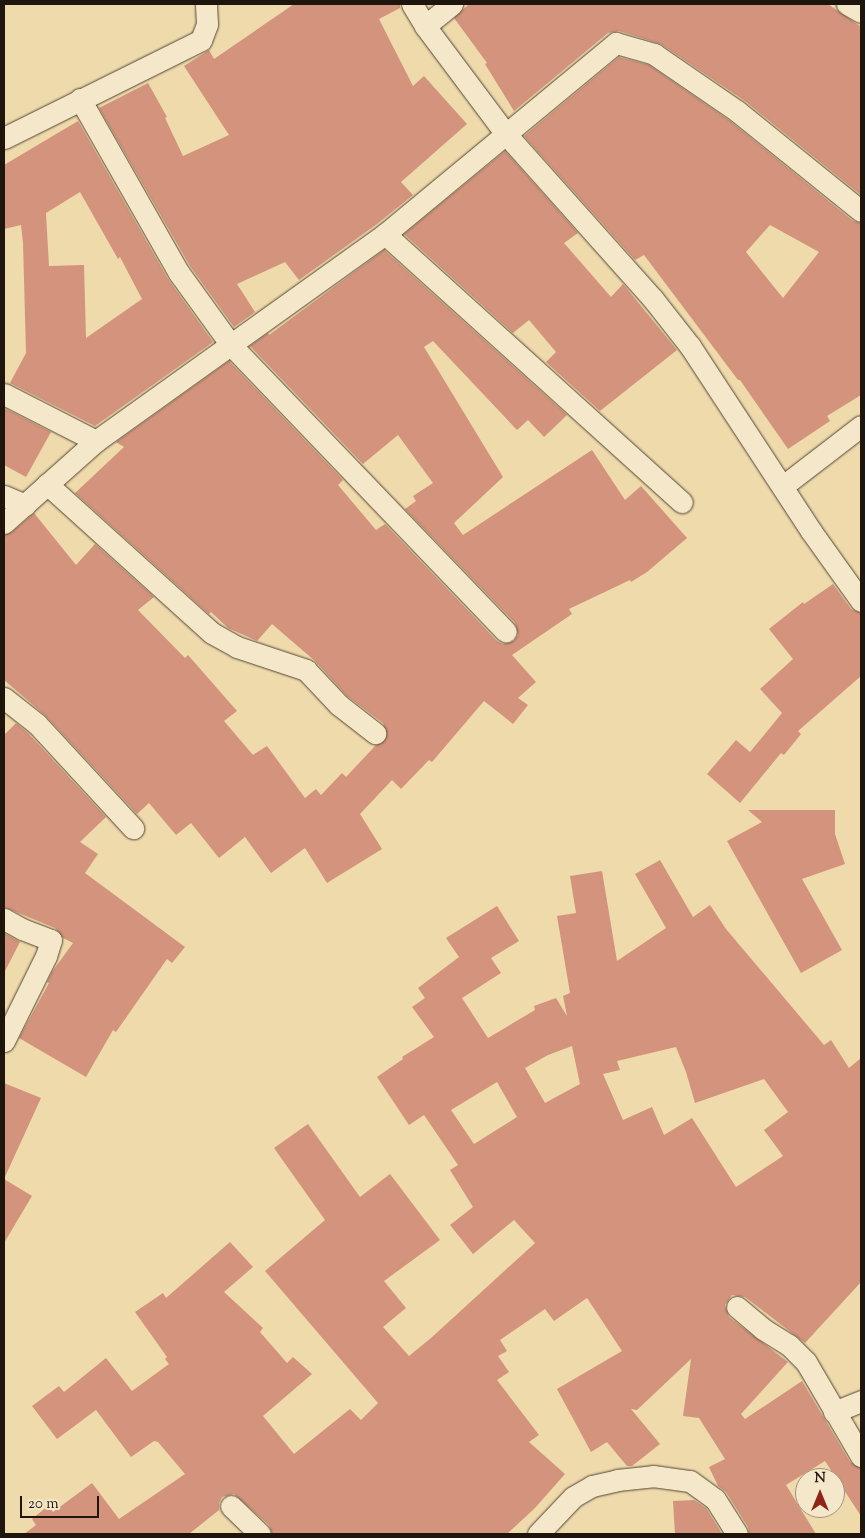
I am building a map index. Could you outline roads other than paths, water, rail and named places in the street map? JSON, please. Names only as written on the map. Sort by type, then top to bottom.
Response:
[{"type":"street","points":[[4,138],[201,40],[207,24],[206,4]]},
{"type":"street","points":[[412,4],[424,26],[505,133],[659,307],[690,346],[763,460],[783,486],[811,530],[861,601]]},
{"type":"street","points":[[424,26],[452,4]]},
{"type":"street","points":[[847,4],[861,12]]},
{"type":"street","points":[[4,523],[96,441],[385,234],[616,43],[654,54],[737,111],[861,210]]},
{"type":"street","points":[[80,99],[179,273],[231,345],[506,632]]},
{"type":"street","points":[[385,234],[682,502]]},
{"type":"street","points":[[4,394],[96,441]]},
{"type":"street","points":[[783,486],[861,426]]},
{"type":"street","points":[[48,484],[212,633],[237,647],[306,670],[338,705],[375,733]]},
{"type":"street","points":[[4,496],[25,505]]},
{"type":"street","points":[[4,698],[37,724],[133,828]]},
{"type":"street","points":[[4,919],[22,929],[51,940],[46,956],[4,1041]]},
{"type":"street","points":[[737,1307],[763,1329],[789,1345],[806,1362],[861,1456]]},
{"type":"street","points":[[834,1412],[861,1401]]},
{"type":"street","points":[[538,1534],[573,1497],[592,1486],[617,1480],[653,1476],[690,1481],[715,1499],[737,1534]]},
{"type":"street","points":[[231,1506],[260,1534]]}]
